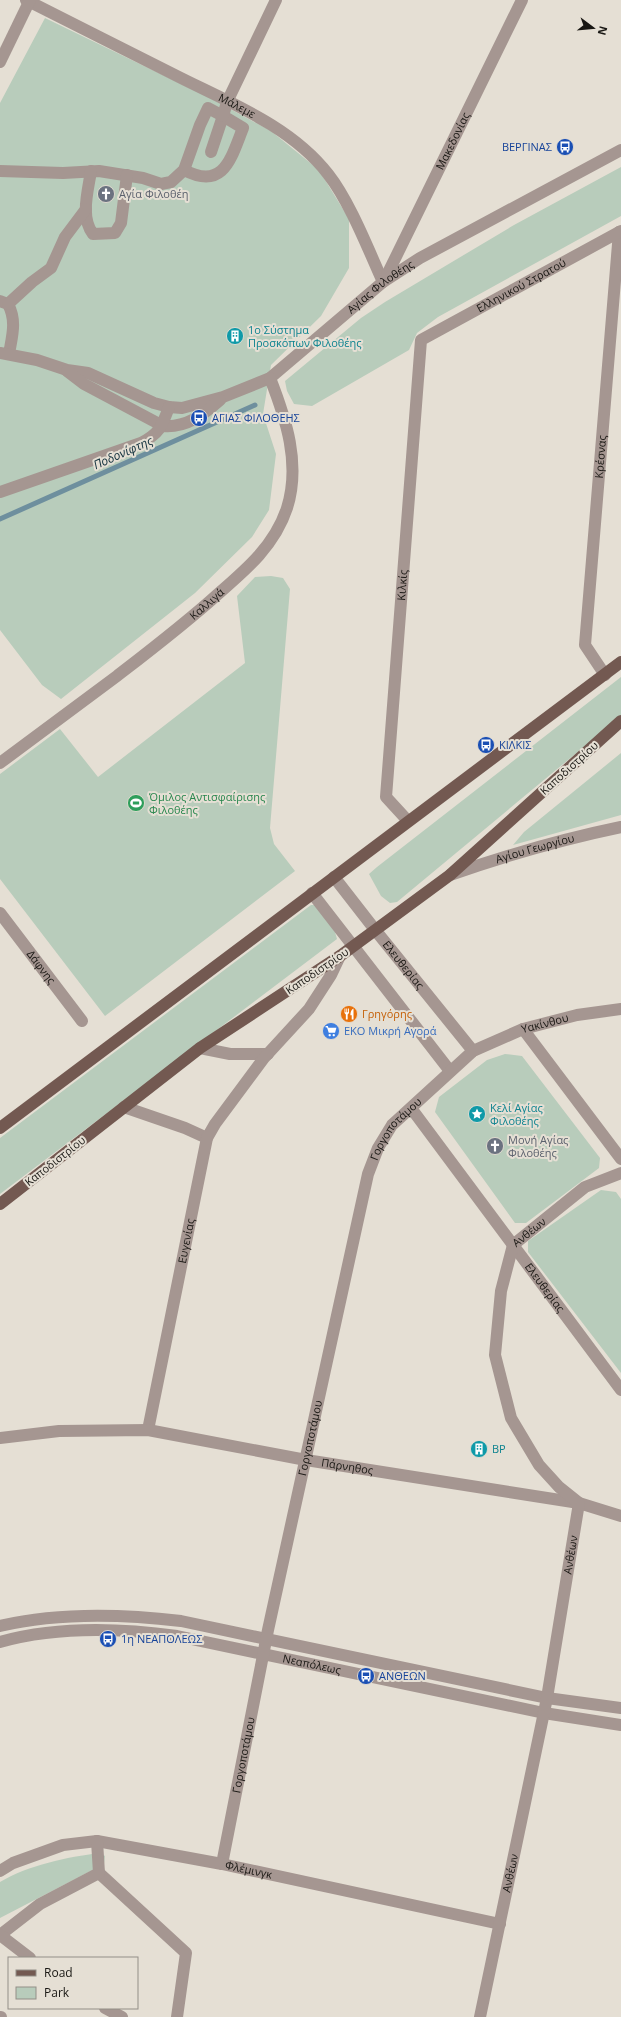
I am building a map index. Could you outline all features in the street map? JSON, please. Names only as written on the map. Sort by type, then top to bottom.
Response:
[{"type":"main road","points":[[0,1128],[621,662]]},
{"type":"main road","name":"Καποδιστρίου","points":[[0,1204],[200,1048],[340,956],[376,931],[450,875],[621,721]]},
{"type":"street","points":[[0,62],[28,0]]},
{"type":"street","name":"Μάλεμε","points":[[28,0],[228,102],[282,132],[310,154],[329,175],[343,198],[384,282]]},
{"type":"street","points":[[211,152],[228,102],[276,0]]},
{"type":"street","name":"Μακεδονίας","points":[[384,282],[522,0]]},
{"type":"street","points":[[0,171],[63,173],[90,171],[127,175],[161,184],[171,182],[184,170],[208,108],[243,128],[231,158],[220,172],[208,178],[197,177],[184,170]]},
{"type":"street","name":"Αγίας Φιλοθέης","points":[[5,354],[37,360],[66,370],[88,373],[154,403],[169,407],[182,408],[223,397],[270,378],[384,282],[420,258],[621,150]]},
{"type":"street","points":[[90,171],[86,209],[87,226],[93,234],[115,232],[121,223],[127,175]]},
{"type":"street","points":[[5,354],[14,323],[14,314],[4,303],[51,268],[65,238],[86,209]]},
{"type":"street","name":"Ελληνικού Στρατού","points":[[421,340],[620,232]]},
{"type":"street","name":"Κρέσνας","points":[[604,674],[585,645],[620,232]]},
{"type":"street","name":"Αγίας Φιλοθέης","points":[[402,245],[403,253],[420,258]]},
{"type":"street","name":"Κιλκίς","points":[[408,821],[386,797],[421,340]]},
{"type":"street","name":"Αγίας Φιλοθέης","points":[[66,370],[84,384],[163,426],[174,427],[188,423],[206,412],[223,397]]},
{"type":"street","name":"Καλλιγά","points":[[0,763],[183,626],[257,559],[274,536],[287,508],[292,486],[293,462],[283,411],[270,378]]},
{"type":"street","points":[[0,492],[141,443],[158,433],[163,426],[169,407]]},
{"type":"street","name":"Αγίου Γεωργίου","points":[[450,875],[503,857],[564,839],[621,827]]},
{"type":"street","name":"Ελευθερίας","points":[[334,877],[473,1051]]},
{"type":"street","points":[[312,893],[450,1071]]},
{"type":"street","name":"Δάφνης","points":[[0,913],[82,1021]]},
{"type":"street","name":"Ευγενίας","points":[[148,1430],[207,1138],[215,1124],[268,1054],[309,1009],[331,975],[340,956]]},
{"type":"street","name":"Υακίνθου","points":[[473,1051],[523,1029],[577,1015],[621,1009]]},
{"type":"street","points":[[523,1029],[621,1159]]},
{"type":"street","points":[[200,1048],[230,1054],[268,1054]]},
{"type":"street","name":"Γοργοποτάμου","points":[[222,1864],[266,1640],[368,1174],[378,1148],[392,1126],[473,1051]]},
{"type":"street","points":[[124,1107],[185,1128],[207,1138]]},
{"type":"street","name":"Ελευθερίας","points":[[411,1108],[621,1390]]},
{"type":"street","name":"Ανθέων","points":[[480,2017],[547,1698],[579,1503],[559,1487],[539,1465],[511,1418],[495,1355],[501,1291],[513,1245],[585,1187],[621,1173]]},
{"type":"street","name":"Πάρνηθος","points":[[0,1438],[59,1431],[148,1430],[306,1460],[579,1503],[621,1516]]},
{"type":"street","name":"Νεαπόλεως","points":[[0,1626],[50,1618],[93,1615],[137,1616],[181,1621],[547,1698],[621,1708]]},
{"type":"street","name":"Νεαπόλεως","points":[[0,1642],[50,1633],[93,1630],[136,1630],[177,1636],[544,1713],[621,1725]]},
{"type":"street","points":[[97,1841],[99,1873],[186,1953],[177,2017]]},
{"type":"street","name":"Φλέμινγκ","points":[[0,1871],[13,1862],[63,1845],[97,1841],[222,1864],[500,1924]]},
{"type":"street","points":[[29,1957],[0,1935],[40,1904],[99,1873]]},
{"type":"street","points":[[107,2009],[122,2017]]},
{"type":"green space","points":[[45,18],[208,97],[271,131],[319,170],[349,219],[349,268],[321,316],[271,365],[263,414],[276,454],[269,510],[252,537],[195,593],[61,699],[42,685],[0,630],[0,103]]},
{"type":"green space","points":[[621,167],[621,216],[438,317],[417,333],[409,350],[312,406],[294,404],[287,391],[285,381],[361,318],[385,302],[514,225]]},
{"type":"green space","name":"Όμιλος Αντισφαίρισης Φιλοθέης","points":[[271,576],[283,578],[290,589],[270,828],[274,844],[295,871],[105,1016],[0,879],[0,774],[60,729],[98,777],[245,663],[237,596],[255,577]]},
{"type":"green space","points":[[621,677],[621,716],[397,902],[390,903],[381,896],[369,874]]},
{"type":"green space","points":[[621,753],[621,815],[513,845],[524,832]]},
{"type":"green space","points":[[311,905],[317,905],[335,932],[337,939],[0,1194],[0,1138]]},
{"type":"green space","points":[[505,1054],[522,1056],[600,1158],[599,1168],[526,1223],[515,1223],[435,1112],[439,1097],[487,1060]]},
{"type":"green space","points":[[601,1190],[616,1192],[621,1199],[621,1373],[528,1252],[528,1241]]},
{"type":"green space","points":[[100,1853],[105,1856],[104,1864],[0,1918],[0,1882],[36,1866]]},
{"type":"waterway","name":"Ποδονίφτης","points":[[0,519],[255,405]]},
{"type":"place","name":"ΒΕΡΓΙΝΑΣ","points":[[565,147]]},
{"type":"place","name":"Αγία Φιλοθέη","points":[[106,194]]},
{"type":"place","name":"1ο Σύστημα Προσκόπων Φιλοθέης","points":[[235,336]]},
{"type":"place","name":"ΑΓΙΑΣ ΦΙΛΟΘΕΗΣ","points":[[199,418]]},
{"type":"place","name":"ΚΙΛΚΙΣ","points":[[486,745]]},
{"type":"place","name":"Όμιλος Αντισφαίρισης Φιλοθέης","points":[[136,803]]},
{"type":"place","name":"Γρηγόρης","points":[[349,1014]]},
{"type":"place","name":"ΕΚΟ Μικρή Αγορά","points":[[331,1031]]},
{"type":"place","name":"Κελί Αγίας Φιλοθέης","points":[[477,1114]]},
{"type":"place","name":"Μονή Αγίας Φιλοθέης","points":[[495,1146]]},
{"type":"place","name":"BP","points":[[479,1449]]},
{"type":"place","name":"1η ΝΕΑΠΟΛΕΩΣ","points":[[108,1639]]},
{"type":"place","name":"ΑΝΘΕΩΝ","points":[[366,1676]]}]
